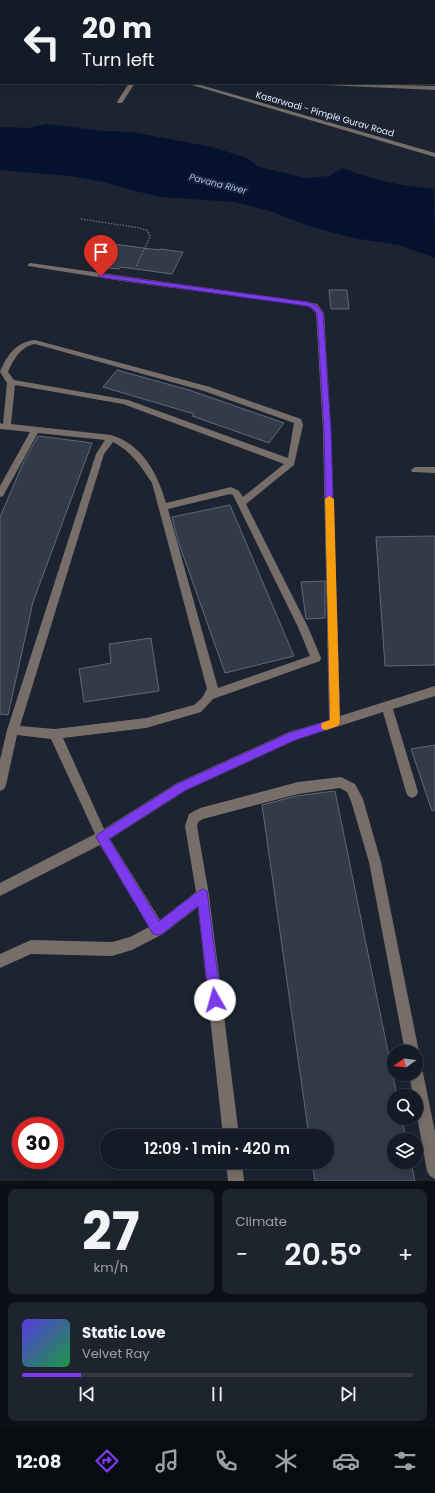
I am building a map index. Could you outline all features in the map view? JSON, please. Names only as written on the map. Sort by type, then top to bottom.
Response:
[{"type":"street","points":[[120,102],[131,84]]},
{"type":"street","name":"Kasarwadi - Pimple Gurav Road","points":[[191,84],[435,155]]},
{"type":"street","points":[[345,84],[435,88]]},
{"type":"street","points":[[30,265],[308,304],[314,306],[320,313],[327,431],[335,723]]},
{"type":"street","points":[[242,503],[291,463],[299,425],[298,421],[207,390],[34,342],[21,346],[15,352],[4,371],[5,376],[11,382],[125,402],[291,463]]},
{"type":"street","points":[[11,382],[3,426],[111,438],[125,444],[142,460],[156,483],[213,690],[206,701],[197,709],[146,723],[54,734],[13,730]]},
{"type":"street","points":[[0,494],[35,430]]},
{"type":"street","points":[[0,785],[13,730],[100,454],[111,438]]},
{"type":"street","points":[[415,470],[435,470]]},
{"type":"street","points":[[162,507],[231,490],[236,493],[304,627],[316,658],[211,695]]},
{"type":"street","points":[[0,890],[102,837],[181,787],[293,736],[435,691]]},
{"type":"street","points":[[387,706],[412,792]]},
{"type":"street","points":[[54,734],[102,837],[158,929]]},
{"type":"street","points":[[230,1129],[203,895],[191,826],[193,818],[200,814],[298,788],[341,782],[351,788],[357,799],[375,862],[411,1045]]},
{"type":"street","points":[[0,961],[32,947],[112,949],[132,943],[158,929],[203,895]]},
{"type":"street","points":[[418,1081],[435,1171]]},
{"type":"street","points":[[235,1169],[236,1181]]},
{"type":"path","points":[[82,219],[140,228],[148,231],[150,237],[129,280]]},
{"type":"water","name":"Pavana River","points":[[47,124],[104,131],[132,132],[212,147],[247,158],[259,167],[306,178],[329,176],[343,168],[387,182],[434,189],[435,258],[399,245],[353,238],[309,226],[270,211],[235,202],[161,197],[104,182],[71,176],[0,170],[0,127],[28,128]]},
{"type":"building","points":[[113,244],[183,252],[172,274],[121,267],[119,269],[99,267]]},
{"type":"building","points":[[329,290],[347,290],[349,309],[331,309]]},
{"type":"building","points":[[117,370],[189,390],[284,423],[269,443],[192,416],[194,414],[103,387]]},
{"type":"building","points":[[38,436],[92,443],[33,602],[8,715],[0,714],[0,517],[24,461]]},
{"type":"building","points":[[230,505],[294,656],[225,673],[178,541],[172,517]]},
{"type":"building","points":[[435,536],[435,665],[385,666],[376,537]]},
{"type":"building","points":[[325,581],[325,618],[306,619],[301,582]]},
{"type":"building","points":[[151,638],[159,691],[84,702],[79,669],[111,663],[109,644]]},
{"type":"building","points":[[435,745],[435,810],[432,811],[411,749]]},
{"type":"building","points":[[335,791],[387,1047],[387,1081],[394,1081],[396,1089],[387,1089],[387,1125],[403,1125],[405,1133],[387,1133],[387,1169],[412,1169],[415,1181],[315,1181],[313,1169],[334,1169],[334,1129],[308,1129],[262,805],[296,796]]},
{"type":"slow traffic","points":[[326,726],[335,723],[335,672],[329,499]]},
{"type":"route","points":[[101,276],[308,304],[318,309],[320,313],[327,431],[335,672],[335,723],[293,736],[181,787],[102,837],[158,929],[203,895],[215,1000]]}]
